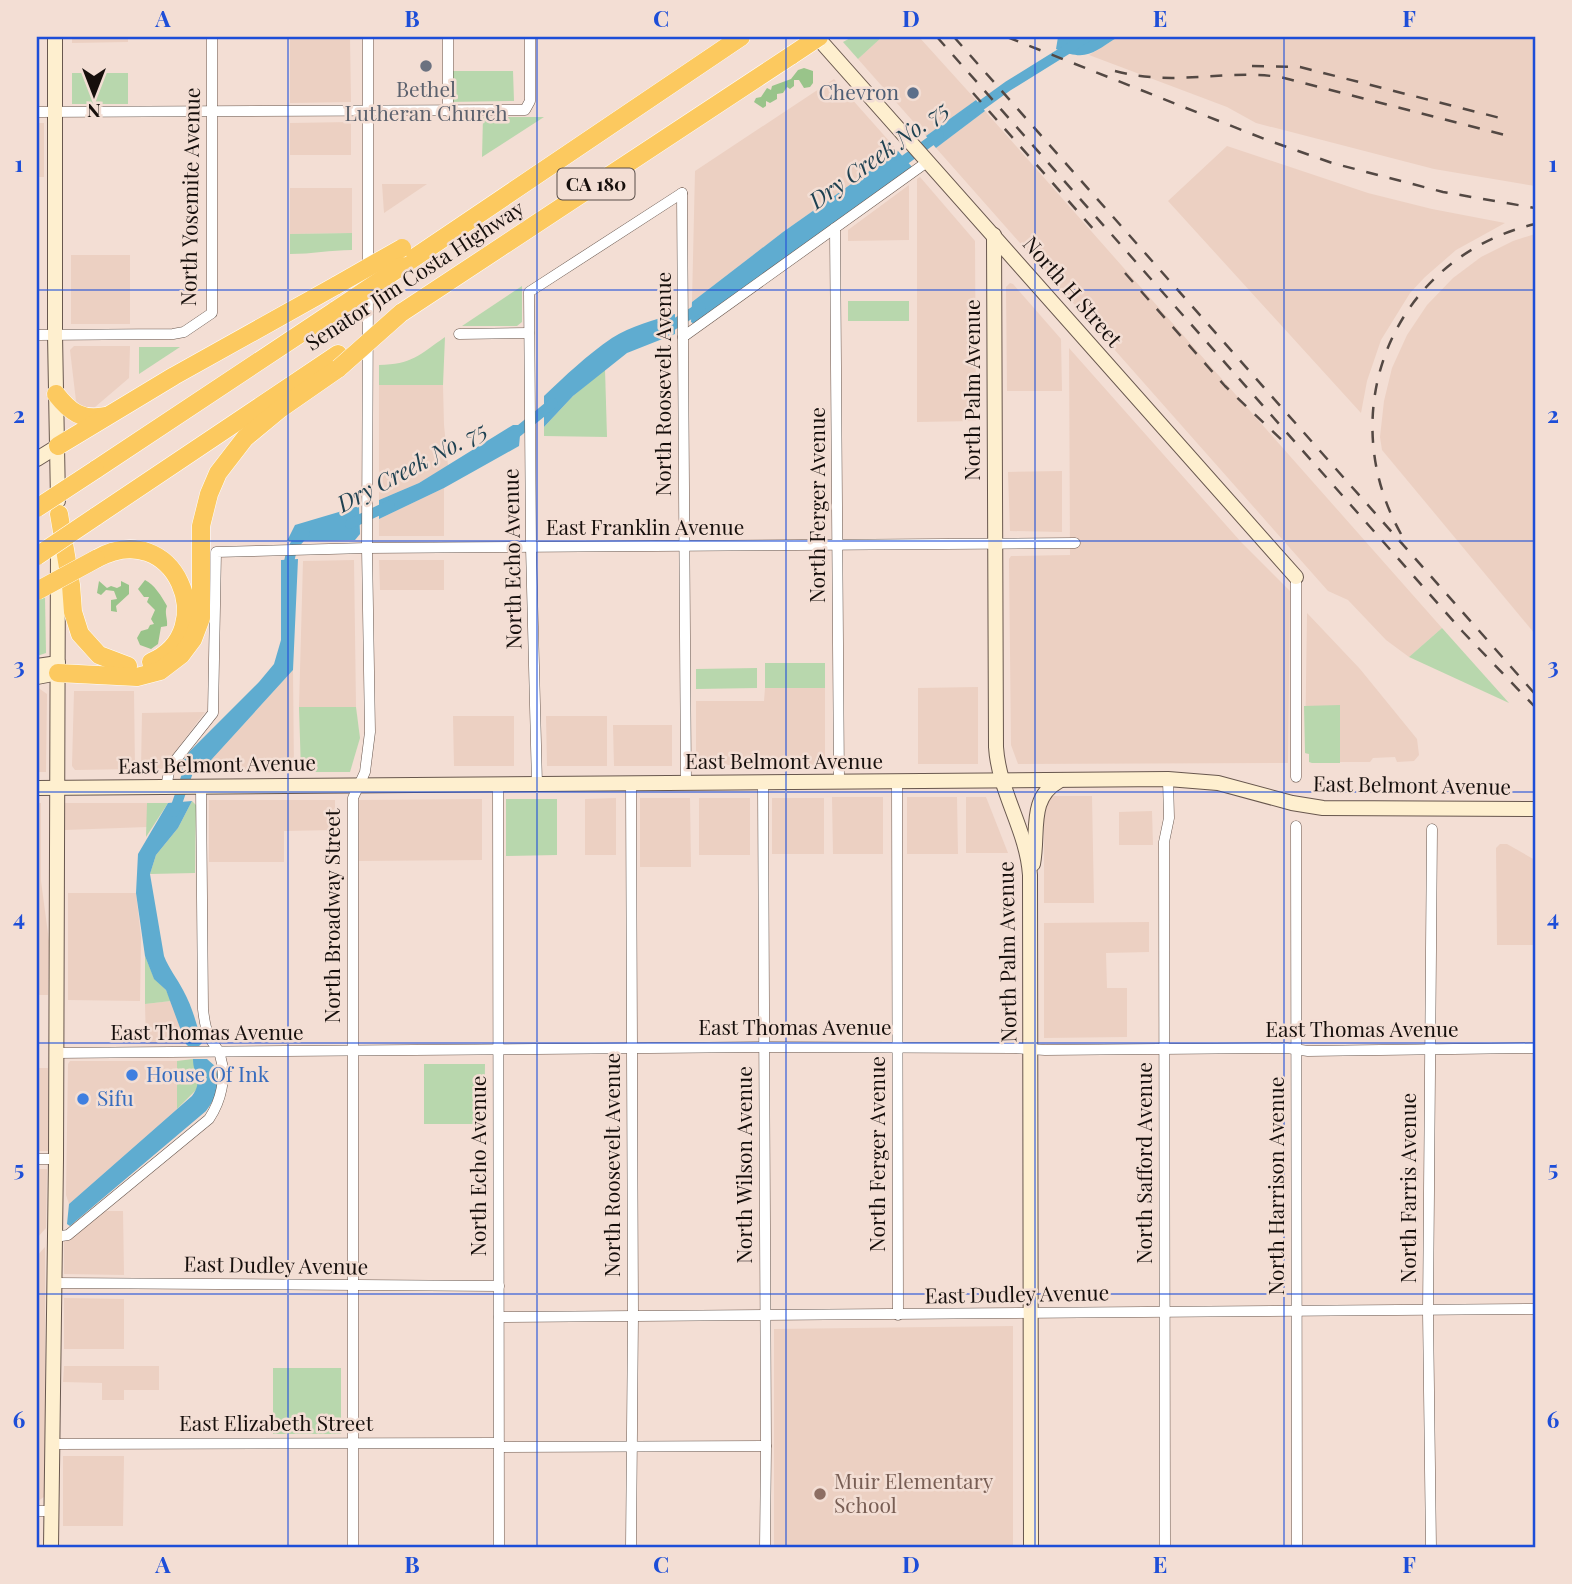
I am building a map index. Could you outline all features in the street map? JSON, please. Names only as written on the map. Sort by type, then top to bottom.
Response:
[{"type":"highway","name":"Senator Jim Costa Highway","points":[[37,508],[336,310],[402,257],[483,211],[740,37]]},
{"type":"highway","name":"Senator Jim Costa Highway","points":[[37,555],[339,361],[401,313],[818,37]]},
{"type":"highway","points":[[58,446],[337,285],[402,257]]},
{"type":"highway","points":[[58,668],[137,677],[160,671],[181,656],[193,639],[201,618],[201,526],[209,494],[218,473],[245,438],[339,361]]},
{"type":"highway","points":[[56,394],[74,414],[94,418],[112,414]]},
{"type":"highway","points":[[59,514],[73,612],[80,634],[99,655],[128,666]]},
{"type":"highway","points":[[37,591],[106,553],[127,548],[147,551],[157,556],[173,570],[183,587],[186,610],[180,633],[174,645],[157,659],[128,666],[58,668]]},
{"type":"main road","points":[[51,1547],[54,1444],[59,514],[55,335],[55,37]]},
{"type":"main road","name":"North H Street","points":[[818,37],[1296,577]]},
{"type":"main road","name":"North Palm Avenue","points":[[994,235],[995,735],[1001,781],[1026,848],[1030,875],[1031,1547]]},
{"type":"main road","points":[[37,459],[58,446]]},
{"type":"main road","points":[[37,666],[58,668]]},
{"type":"main road","points":[[37,677],[58,668]]},
{"type":"main road","name":"East Belmont Avenue","points":[[37,788],[1168,779],[1218,783],[1292,803],[1331,808],[1532,809]]},
{"type":"main road","points":[[1030,875],[1036,848],[1040,799],[1047,789],[1059,780]]},
{"type":"street","name":"North Yosemite Avenue","points":[[55,335],[173,334],[184,332],[212,313],[212,37]]},
{"type":"street","name":"North Broadway Street","points":[[353,1547],[353,798],[365,772],[370,732],[367,548],[368,37]]},
{"type":"street","points":[[448,37],[448,111]]},
{"type":"street","points":[[37,112],[521,110],[528,108],[530,101],[530,37]]},
{"type":"street","points":[[683,332],[927,162]]},
{"type":"street","name":"North Echo Avenue","points":[[537,784],[531,547],[529,292],[682,194]]},
{"type":"street","name":"North Roosevelt Avenue","points":[[682,194],[686,784]]},
{"type":"street","name":"North Ferger Avenue","points":[[835,228],[839,782]]},
{"type":"street","points":[[459,334],[529,333]]},
{"type":"street","points":[[37,335],[55,335]]},
{"type":"street","name":"East Franklin Avenue","points":[[169,787],[170,767],[213,713],[216,552],[367,548],[1075,543]]},
{"type":"street","points":[[1296,577],[1296,777]]},
{"type":"street","name":"North Safford Avenue","points":[[1165,1547],[1164,842],[1169,818],[1168,779]]},
{"type":"street","name":"North Ferger Avenue","points":[[897,782],[898,1315]]},
{"type":"street","name":"North Roosevelt Avenue","points":[[631,783],[631,1547]]},
{"type":"street","name":"North Wilson Avenue","points":[[763,783],[765,1547]]},
{"type":"street","name":"North Echo Avenue","points":[[498,784],[499,1547]]},
{"type":"street","points":[[55,1231],[68,1235],[209,1119],[218,1105],[223,1073],[219,1053],[208,1036],[203,1009],[198,786]]},
{"type":"street","name":"North Harrison Avenue","points":[[1296,826],[1297,1547]]},
{"type":"street","name":"North Farris Avenue","points":[[1431,1547],[1428,1312],[1432,828]]},
{"type":"street","name":"East Thomas Avenue","points":[[55,1053],[764,1047],[1298,1050],[1535,1048]]},
{"type":"street","points":[[37,1159],[56,1159]]},
{"type":"street","name":"East Dudley Avenue","points":[[54,1283],[499,1286]]},
{"type":"street","name":"East Dudley Avenue","points":[[499,1317],[1428,1312],[1535,1309]]},
{"type":"street","name":"East Elizabeth Street","points":[[54,1444],[766,1446]]},
{"type":"street","points":[[37,1511],[52,1511]]},
{"type":"shaded area","points":[[72,37],[128,37],[128,42],[72,43]]},
{"type":"shaded area","points":[[290,37],[350,37],[351,102],[290,103]]},
{"type":"shaded area","points":[[882,37],[919,37],[976,100],[926,136],[858,59]]},
{"type":"shaded area","points":[[1118,37],[1535,37],[1535,186],[1434,169],[1256,123],[1227,107],[1089,55]]},
{"type":"shaded area","points":[[834,79],[898,151],[783,232],[692,302],[695,171]]},
{"type":"shaded area","points":[[985,111],[1442,628],[1409,657],[1386,640],[1348,600],[1328,591],[936,148]]},
{"type":"shaded area","points":[[351,122],[351,155],[290,155],[290,123]]},
{"type":"shaded area","points":[[37,123],[44,123],[44,177],[37,177]]},
{"type":"shaded area","points":[[1227,146],[1368,193],[1505,223],[1456,250],[1410,293],[1381,340],[1367,381],[1361,413],[1168,201]]},
{"type":"shaded area","points":[[920,177],[975,241],[976,421],[917,422],[917,179]]},
{"type":"shaded area","points":[[382,184],[427,184],[384,213]]},
{"type":"shaded area","points":[[909,185],[909,240],[848,241],[848,230]]},
{"type":"shaded area","points":[[290,188],[352,188],[352,233],[290,234]]},
{"type":"shaded area","points":[[1535,234],[1535,634],[1382,450],[1380,437],[1384,401],[1392,368],[1407,335],[1427,305],[1453,278],[1481,257],[1513,241]]},
{"type":"shaded area","points":[[71,255],[130,255],[130,324],[71,324]]},
{"type":"shaded area","points":[[1010,283],[1061,339],[1062,391],[1007,391],[1006,287]]},
{"type":"shaded area","points":[[74,346],[130,346],[129,378],[95,407],[82,407],[76,401],[70,350]]},
{"type":"shaded area","points":[[1069,348],[1241,542],[1290,591],[1288,763],[1018,764],[1011,745],[1009,559],[1011,556],[1070,555]]},
{"type":"shaded area","points":[[379,385],[443,385],[448,466],[419,483],[379,500]]},
{"type":"shaded area","points":[[1062,471],[1062,532],[1010,531],[1008,472]]},
{"type":"shaded area","points":[[444,488],[444,536],[379,536],[379,519]]},
{"type":"shaded area","points":[[354,560],[356,707],[299,707],[303,561]]},
{"type":"shaded area","points":[[379,560],[444,560],[444,590],[380,590]]},
{"type":"shaded area","points":[[1307,613],[1360,669],[1417,739],[1419,755],[1414,761],[1397,762],[1395,757],[1373,758],[1370,762],[1309,762],[1309,754],[1305,753]]},
{"type":"shaded area","points":[[293,670],[294,772],[227,773],[202,770]]},
{"type":"shaded area","points":[[37,687],[47,694],[46,772],[37,772]]},
{"type":"shaded area","points":[[978,687],[978,764],[918,764],[918,688]]},
{"type":"shaded area","points":[[765,688],[825,688],[825,765],[696,765],[696,701],[764,701]]},
{"type":"shaded area","points":[[74,691],[134,691],[135,769],[75,770],[72,766]]},
{"type":"shaded area","points":[[205,712],[162,769],[141,769],[142,713]]},
{"type":"shaded area","points":[[453,716],[514,716],[514,766],[454,766]]},
{"type":"shaded area","points":[[546,716],[607,716],[607,766],[547,766]]},
{"type":"shaded area","points":[[613,725],[672,725],[672,766],[614,766]]},
{"type":"shaded area","points":[[1051,796],[1092,796],[1094,903],[1044,903],[1044,804]]},
{"type":"shaded area","points":[[832,797],[883,797],[883,854],[833,854]]},
{"type":"shaded area","points":[[907,797],[957,797],[958,854],[907,854]]},
{"type":"shaded area","points":[[966,797],[986,797],[1008,853],[966,853]]},
{"type":"shaded area","points":[[616,798],[616,855],[585,855],[585,799]]},
{"type":"shaded area","points":[[640,798],[690,798],[691,867],[640,867]]},
{"type":"shaded area","points":[[699,798],[750,798],[750,855],[699,855]]},
{"type":"shaded area","points":[[772,798],[824,798],[824,854],[772,854]]},
{"type":"shaded area","points":[[482,799],[482,860],[359,861],[359,800]]},
{"type":"shaded area","points":[[209,800],[335,800],[335,830],[284,831],[284,862],[209,862]]},
{"type":"shaded area","points":[[37,803],[41,803],[41,881],[49,941],[48,995],[37,995]]},
{"type":"shaded area","points":[[65,803],[147,803],[147,827],[65,830]]},
{"type":"shaded area","points":[[1152,811],[1153,845],[1119,845],[1119,812]]},
{"type":"shaded area","points":[[1500,844],[1507,844],[1535,860],[1535,945],[1497,945],[1496,848]]},
{"type":"shaded area","points":[[68,893],[136,893],[141,937],[140,1001],[68,1000]]},
{"type":"shaded area","points":[[1149,922],[1149,952],[1106,953],[1107,988],[1127,988],[1127,1037],[1044,1038],[1044,923]]},
{"type":"shaded area","points":[[171,1001],[186,1044],[146,1044],[145,1004]]},
{"type":"shaded area","points":[[70,1061],[177,1061],[177,1109],[69,1204],[66,1195]]},
{"type":"shaded area","points":[[37,1068],[48,1068],[48,1151],[37,1151]]},
{"type":"shaded area","points":[[37,1169],[47,1169],[46,1228],[37,1238]]},
{"type":"shaded area","points":[[99,1211],[123,1211],[124,1275],[64,1274],[64,1240]]},
{"type":"shaded area","points":[[45,1247],[45,1496],[37,1502],[37,1256]]},
{"type":"shaded area","points":[[64,1298],[124,1299],[124,1349],[64,1349]]},
{"type":"shaded area","points":[[1013,1326],[1013,1547],[774,1547],[774,1329]]},
{"type":"shaded area","points":[[64,1366],[159,1366],[159,1390],[124,1390],[124,1400],[102,1400],[102,1383],[63,1382]]},
{"type":"shaded area","points":[[63,1456],[124,1456],[123,1526],[63,1526]]},
{"type":"green space","points":[[852,37],[882,37],[858,59],[843,42]]},
{"type":"green space","points":[[804,68],[813,71],[813,83],[810,87],[804,88],[799,80],[794,80],[794,86],[777,94],[777,99],[770,103],[766,101],[763,108],[754,102],[767,88],[771,90],[772,86],[791,79],[798,70]]},
{"type":"green space","points":[[447,71],[513,71],[514,101],[447,102]]},
{"type":"green space","points":[[72,73],[128,73],[128,104],[72,104]]},
{"type":"green space","points":[[483,117],[544,117],[482,157]]},
{"type":"green space","points":[[352,233],[352,250],[290,254],[290,234]]},
{"type":"green space","points":[[522,286],[522,322],[517,326],[462,326]]},
{"type":"green space","points":[[848,301],[909,301],[909,321],[848,321]]},
{"type":"green space","points":[[445,337],[443,385],[379,385],[379,365],[414,358]]},
{"type":"green space","points":[[139,347],[180,347],[139,374]]},
{"type":"green space","points":[[605,369],[607,437],[544,436],[544,427],[573,396]]},
{"type":"green space","points":[[145,580],[155,588],[167,606],[167,626],[161,627],[158,644],[151,649],[140,645],[137,638],[141,631],[154,624],[151,619],[155,610],[147,602],[149,597],[144,597],[138,589]]},
{"type":"green space","points":[[99,581],[107,588],[121,586],[121,581],[129,585],[129,594],[116,606],[117,612],[111,611],[111,600],[117,599],[114,591],[106,590],[101,595],[97,593]]},
{"type":"green space","points":[[45,597],[46,653],[37,656],[37,601]]},
{"type":"green space","points":[[1442,628],[1509,703],[1409,657]]},
{"type":"green space","points":[[765,663],[825,663],[825,688],[765,688]]},
{"type":"green space","points":[[757,668],[757,688],[696,689],[696,669]]},
{"type":"green space","points":[[1340,705],[1340,763],[1309,762],[1309,754],[1305,753],[1304,706]]},
{"type":"green space","points":[[299,707],[356,707],[360,738],[350,772],[301,772]]},
{"type":"green space","points":[[506,799],[557,799],[557,855],[506,856]]},
{"type":"green space","points":[[192,801],[196,805],[195,873],[150,874],[156,855],[178,828]]},
{"type":"green space","points":[[147,803],[168,803],[146,837]]},
{"type":"green space","points":[[145,956],[154,978],[166,990],[171,1001],[145,1004]]},
{"type":"green space","points":[[193,1059],[198,1088],[177,1109],[177,1061]]},
{"type":"green space","points":[[424,1064],[485,1064],[484,1124],[424,1124]]},
{"type":"green space","points":[[273,1368],[341,1368],[341,1434],[273,1434]]},
{"type":"water","points":[[1058,37],[1118,37],[1089,54],[1075,55],[1056,49]]},
{"type":"water","points":[[976,100],[985,111],[936,148],[926,136]]},
{"type":"water","points":[[898,151],[912,167],[694,324],[691,322],[692,302],[783,232]]},
{"type":"water","points":[[675,314],[675,334],[627,353],[573,396],[544,427],[544,396],[576,366],[619,334]]},
{"type":"water","points":[[513,425],[521,425],[519,446],[444,488],[379,519],[379,500],[419,483]]},
{"type":"water","points":[[359,506],[360,534],[355,540],[287,541],[295,525]]},
{"type":"water","points":[[298,559],[293,670],[202,770],[179,771],[178,768],[190,751],[274,664],[281,640],[281,560]]},
{"type":"water","points":[[192,801],[178,828],[156,855],[150,874],[164,956],[192,1009],[202,1043],[199,1046],[186,1044],[166,990],[154,979],[145,956],[136,893],[138,854],[168,803]]},
{"type":"water","points":[[193,1059],[207,1059],[216,1067],[217,1090],[206,1111],[70,1226],[67,1224],[69,1204],[192,1096],[198,1082]]},
{"type":"waterway","name":"Dry Creek No. 75","points":[[972,112],[1008,86],[1087,37]]},
{"type":"waterway","name":"Dry Creek No. 75","points":[[895,167],[939,135]]},
{"type":"waterway","name":"Dry Creek No. 75","points":[[662,329],[701,307]]},
{"type":"waterway","name":"Dry Creek No. 75","points":[[510,438],[553,403]]},
{"type":"waterway","name":"Dry Creek No. 75","points":[[350,524],[390,505]]},
{"type":"waterway","name":"Dry Creek No. 75","points":[[288,572],[292,551],[305,533]]},
{"type":"waterway","name":"Dry Creek No. 75","points":[[174,812],[193,762]]},
{"type":"railway","points":[[937,37],[1463,632],[1535,707]]},
{"type":"railway","points":[[954,37],[1535,694]]},
{"type":"railway","points":[[1007,37],[1332,163],[1443,192],[1535,208]]},
{"type":"railway","points":[[1252,66],[1300,67],[1508,120]]},
{"type":"railway","points":[[1115,71],[1158,78],[1238,75],[1280,77],[1505,135]]},
{"type":"railway","points":[[973,93],[1096,232]]},
{"type":"railway","points":[[1401,534],[1381,486],[1373,437],[1376,390],[1389,344],[1413,304],[1445,269],[1486,242],[1535,224]]},
{"type":"railway","points":[[1125,273],[1225,386],[1285,443]]},
{"type":"place","name":"Bethel Lutheran Church","points":[[426,66]]},
{"type":"place","name":"Chevron","points":[[913,93]]},
{"type":"place","name":"House Of Ink","points":[[132,1075]]},
{"type":"place","name":"Sifu","points":[[83,1099]]},
{"type":"place","name":"Muir Elementary School","points":[[820,1494]]}]
